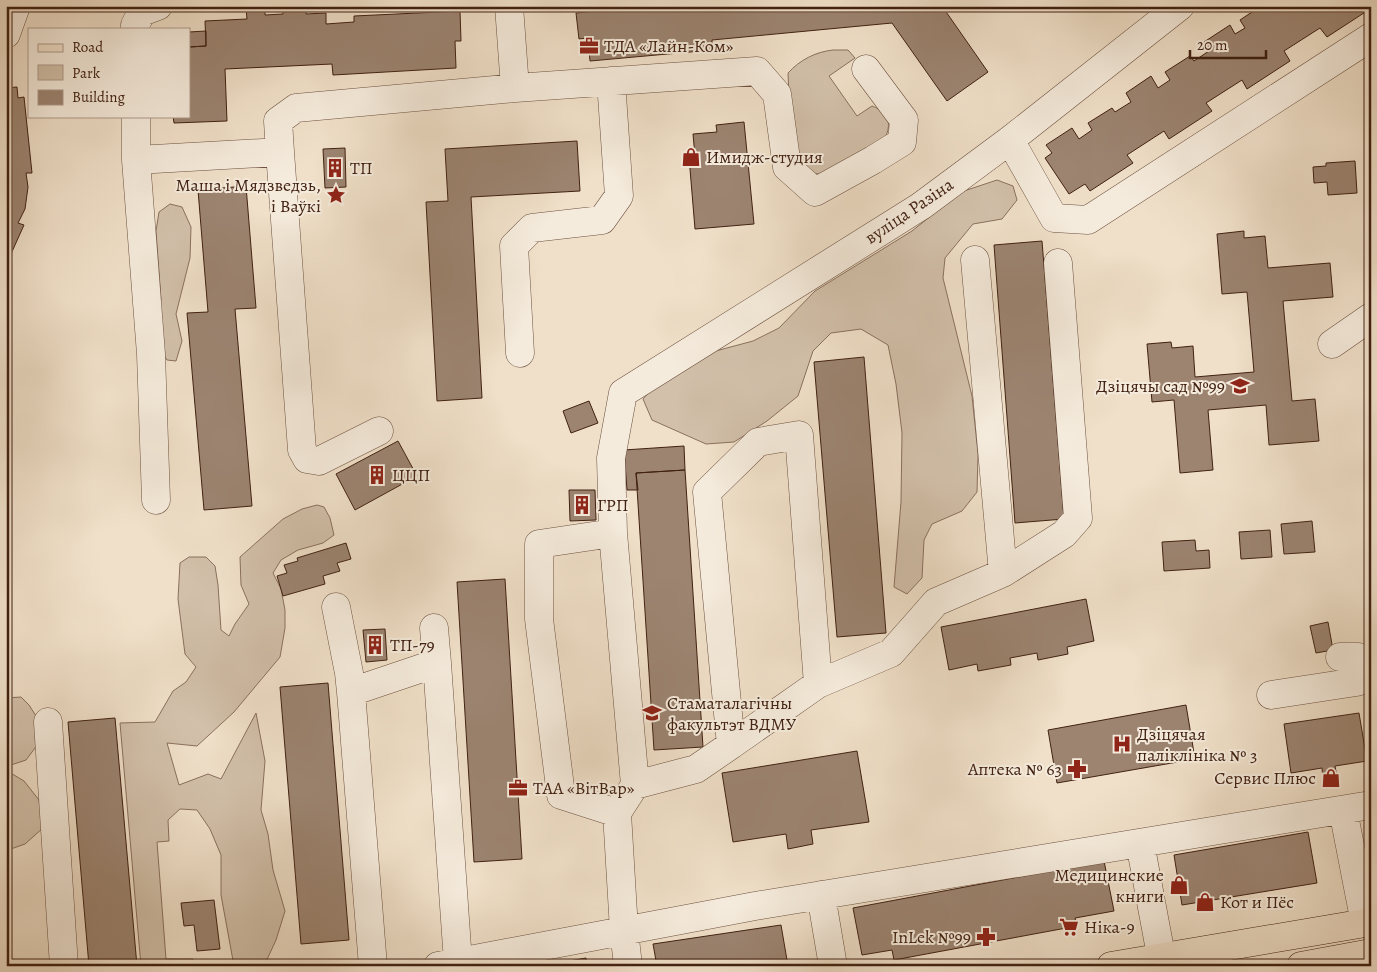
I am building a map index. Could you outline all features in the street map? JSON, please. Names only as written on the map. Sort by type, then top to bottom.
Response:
[{"type":"main road","points":[[1111,966],[1162,961],[1368,922]]},
{"type":"main road","points":[[1301,966],[1371,953]]},
{"type":"street","points":[[6,34],[16,6]]},
{"type":"street","points":[[135,28],[135,24],[142,12],[158,6]]},
{"type":"street","points":[[509,6],[515,88]]},
{"type":"street","name":"вуліца Разіна","points":[[613,533],[611,458],[623,393],[921,206],[1010,140],[1180,6]]},
{"type":"street","points":[[1010,140],[1054,218],[1088,220],[1371,38]]},
{"type":"street","points":[[379,431],[319,461],[307,459],[302,450],[278,121],[296,108],[515,88],[758,71],[777,94],[787,167],[815,192],[902,142],[904,120],[866,69]]},
{"type":"street","points":[[520,353],[514,246],[532,228],[602,220],[618,196],[611,81]]},
{"type":"street","points":[[136,118],[136,160],[151,354],[156,500]]},
{"type":"street","points":[[136,160],[280,152]]},
{"type":"street","points":[[976,260],[1003,573]]},
{"type":"street","points":[[634,785],[696,769],[818,684],[891,653],[936,602],[1003,573],[1064,534],[1078,518],[1058,263]]},
{"type":"street","points":[[1332,344],[1371,317]]},
{"type":"street","points":[[730,745],[707,492],[758,442],[799,435],[818,684]]},
{"type":"street","points":[[617,813],[561,795],[539,619],[539,544],[613,533],[634,785],[617,813],[628,966]]},
{"type":"street","points":[[336,607],[351,692],[373,966]]},
{"type":"street","points":[[434,628],[437,663],[448,964],[755,906],[1371,805]]},
{"type":"street","points":[[1340,658],[1358,657],[1371,671]]},
{"type":"street","points":[[351,692],[437,663]]},
{"type":"street","points":[[1271,695],[1371,678]]},
{"type":"street","points":[[48,722],[64,966]]},
{"type":"street","points":[[1343,810],[1368,922]]},
{"type":"street","points":[[1140,843],[1162,961]]},
{"type":"street","points":[[821,895],[833,966]]},
{"type":"green space","points":[[833,50],[848,50],[855,58],[829,76],[857,116],[872,106],[883,112],[888,121],[888,131],[883,142],[823,175],[813,173],[802,161],[791,138],[788,73],[808,57]]},
{"type":"green space","points":[[997,180],[1013,186],[1017,200],[1002,219],[973,224],[945,258],[943,278],[972,396],[978,454],[977,492],[962,511],[932,524],[924,540],[922,578],[907,594],[894,587],[901,502],[902,433],[896,384],[888,345],[861,329],[831,333],[813,351],[798,396],[767,421],[734,442],[706,444],[652,420],[643,399],[658,382],[697,356],[753,341],[779,328],[815,291],[912,231],[961,192]]},
{"type":"green space","points":[[170,204],[182,207],[191,227],[190,258],[176,314],[182,341],[176,361],[167,360],[153,337],[161,299],[156,231],[159,212]]},
{"type":"green space","points":[[317,505],[324,507],[330,518],[334,535],[323,543],[298,550],[281,560],[273,573],[281,589],[285,610],[285,628],[280,657],[234,712],[197,746],[167,743],[179,785],[208,774],[221,779],[256,713],[265,761],[261,810],[268,834],[273,870],[285,911],[276,940],[264,966],[234,966],[221,895],[221,855],[210,829],[197,810],[180,809],[168,820],[169,841],[157,842],[166,959],[193,959],[193,966],[141,966],[120,723],[155,722],[173,691],[186,682],[196,667],[185,654],[178,599],[180,563],[189,557],[206,557],[215,566],[221,630],[229,636],[249,604],[241,585],[240,557],[283,519],[302,509]]},
{"type":"green space","points":[[21,697],[36,716],[41,730],[35,748],[26,760],[11,765],[9,772],[24,781],[39,800],[43,828],[25,844],[8,850],[6,848],[6,698]]},
{"type":"building","points":[[645,6],[942,6],[988,72],[947,101],[892,23],[712,40],[712,50],[590,61],[588,38],[579,39],[576,13]]},
{"type":"building","points":[[1261,6],[1270,6],[1271,9],[1275,6],[1368,6],[1370,9],[1327,37],[1320,28],[1284,51],[1290,61],[1247,89],[1242,80],[1206,103],[1212,111],[1169,139],[1164,131],[1127,155],[1133,163],[1090,191],[1085,184],[1069,194],[1045,158],[1052,153],[1046,145],[1072,128],[1079,139],[1092,130],[1088,123],[1112,108],[1115,112],[1131,102],[1126,93],[1151,76],[1158,88],[1170,80],[1165,72],[1190,56],[1194,61],[1209,51],[1204,42],[1230,25],[1235,34],[1245,28],[1240,20]]},
{"type":"building","points":[[306,7],[306,14],[326,13],[326,24],[354,22],[354,16],[460,11],[461,41],[455,41],[456,68],[333,75],[332,64],[225,69],[227,121],[174,123],[173,118],[190,118],[190,47],[206,46],[205,21],[247,19],[246,8],[265,8],[265,15],[283,14],[283,8]]},
{"type":"building","points":[[206,31],[206,46],[190,47],[190,32]]},
{"type":"building","points":[[17,87],[18,98],[24,97],[32,173],[26,173],[28,187],[25,209],[18,223],[24,225],[6,265],[6,88]]},
{"type":"building","points":[[744,122],[754,224],[695,229],[689,157],[695,156],[693,134],[717,132],[716,125]]},
{"type":"building","points":[[577,141],[580,191],[471,197],[482,398],[437,401],[426,202],[448,201],[445,149]]},
{"type":"building","name":"ТП","points":[[345,148],[346,187],[325,188],[323,149]]},
{"type":"building","points":[[1355,161],[1357,193],[1328,195],[1327,182],[1314,183],[1313,167],[1326,166],[1326,163]]},
{"type":"building","points":[[246,186],[256,308],[235,309],[252,506],[204,510],[187,313],[208,312],[198,190]]},
{"type":"building","points":[[1244,231],[1244,238],[1265,236],[1268,268],[1330,263],[1333,297],[1283,301],[1292,401],[1315,399],[1319,441],[1269,445],[1266,405],[1208,410],[1213,470],[1180,473],[1174,400],[1152,402],[1147,344],[1171,342],[1172,348],[1193,346],[1195,377],[1254,372],[1247,292],[1222,294],[1217,234]]},
{"type":"building","points":[[1042,241],[1064,519],[1015,523],[994,245]]},
{"type":"building","points":[[864,357],[886,633],[837,637],[814,362]]},
{"type":"building","points":[[589,401],[598,423],[571,433],[563,411]]},
{"type":"building","name":"ЦЦП","points":[[398,441],[417,476],[355,510],[336,474]]},
{"type":"building","points":[[684,446],[685,470],[636,473],[638,490],[627,490],[624,450]]},
{"type":"building","points":[[685,470],[703,747],[654,750],[636,473]]},
{"type":"building","name":"ГРП","points":[[569,490],[595,490],[596,520],[570,521]]},
{"type":"building","points":[[1312,521],[1315,552],[1284,554],[1281,524]]},
{"type":"building","points":[[1270,530],[1272,557],[1241,559],[1239,532]]},
{"type":"building","points":[[1195,540],[1196,551],[1209,550],[1210,568],[1164,571],[1162,542]]},
{"type":"building","points":[[346,543],[351,559],[337,563],[340,571],[323,576],[325,584],[283,596],[277,576],[287,573],[284,565],[298,561],[297,558]]},
{"type":"building","points":[[505,579],[522,859],[474,862],[457,582]]},
{"type":"building","points":[[1086,599],[1094,641],[1067,647],[1068,654],[1038,660],[1037,653],[1010,658],[1011,665],[978,671],[977,664],[949,670],[941,627]]},
{"type":"building","points":[[1328,622],[1333,650],[1316,653],[1310,626]]},
{"type":"building","name":"ТП-79","points":[[385,629],[387,660],[366,662],[363,630]]},
{"type":"building","points":[[328,683],[349,940],[301,944],[280,687]]},
{"type":"building","name":"Дзіцячая паліклініка № 3","points":[[1186,705],[1195,759],[1057,783],[1048,730]]},
{"type":"building","points":[[1359,713],[1367,761],[1335,766],[1337,777],[1323,780],[1322,768],[1291,773],[1284,724]]},
{"type":"building","points":[[115,718],[137,966],[89,966],[68,722]]},
{"type":"building","points":[[857,751],[869,822],[811,830],[813,844],[788,849],[786,834],[733,842],[722,773]]},
{"type":"building","points":[[1308,832],[1317,883],[1182,905],[1174,855]]},
{"type":"building","points":[[1104,861],[1114,911],[1075,918],[1077,926],[894,960],[892,950],[862,955],[853,908]]},
{"type":"building","points":[[214,900],[220,949],[197,951],[194,925],[184,926],[181,903]]},
{"type":"building","points":[[781,925],[788,966],[657,966],[653,944]]},
{"type":"building","points":[[586,958],[587,966],[539,966],[558,963]]},
{"type":"place","name":"ТДА «Лайн-Ком»","points":[[589,46]]},
{"type":"place","name":"Имидж-студия","points":[[691,157]]},
{"type":"place","name":"ТП","points":[[335,168]]},
{"type":"place","name":"Маша і Мядзведзь, і Ваўкі","points":[[336,195]]},
{"type":"place","name":"Дзіцячы сад №99","points":[[1240,386]]},
{"type":"place","name":"ЦЦП","points":[[377,475]]},
{"type":"place","name":"ГРП","points":[[582,505]]},
{"type":"place","name":"ТП-79","points":[[375,645]]},
{"type":"place","name":"Стаматалагічны факультэт ВДМУ","points":[[652,713]]},
{"type":"place","name":"Дзіцячая паліклініка № 3","points":[[1122,744]]},
{"type":"place","name":"Аптека № 63","points":[[1077,769]]},
{"type":"place","name":"Сервис Плюс","points":[[1331,778]]},
{"type":"place","name":"ТАА «ВітВар»","points":[[518,788]]},
{"type":"place","name":"Медицинские книги","points":[[1179,885]]},
{"type":"place","name":"Кот и Пёс","points":[[1205,902]]},
{"type":"place","name":"Ніка-9","points":[[1069,927]]},
{"type":"place","name":"InLek №99","points":[[986,937]]}]
